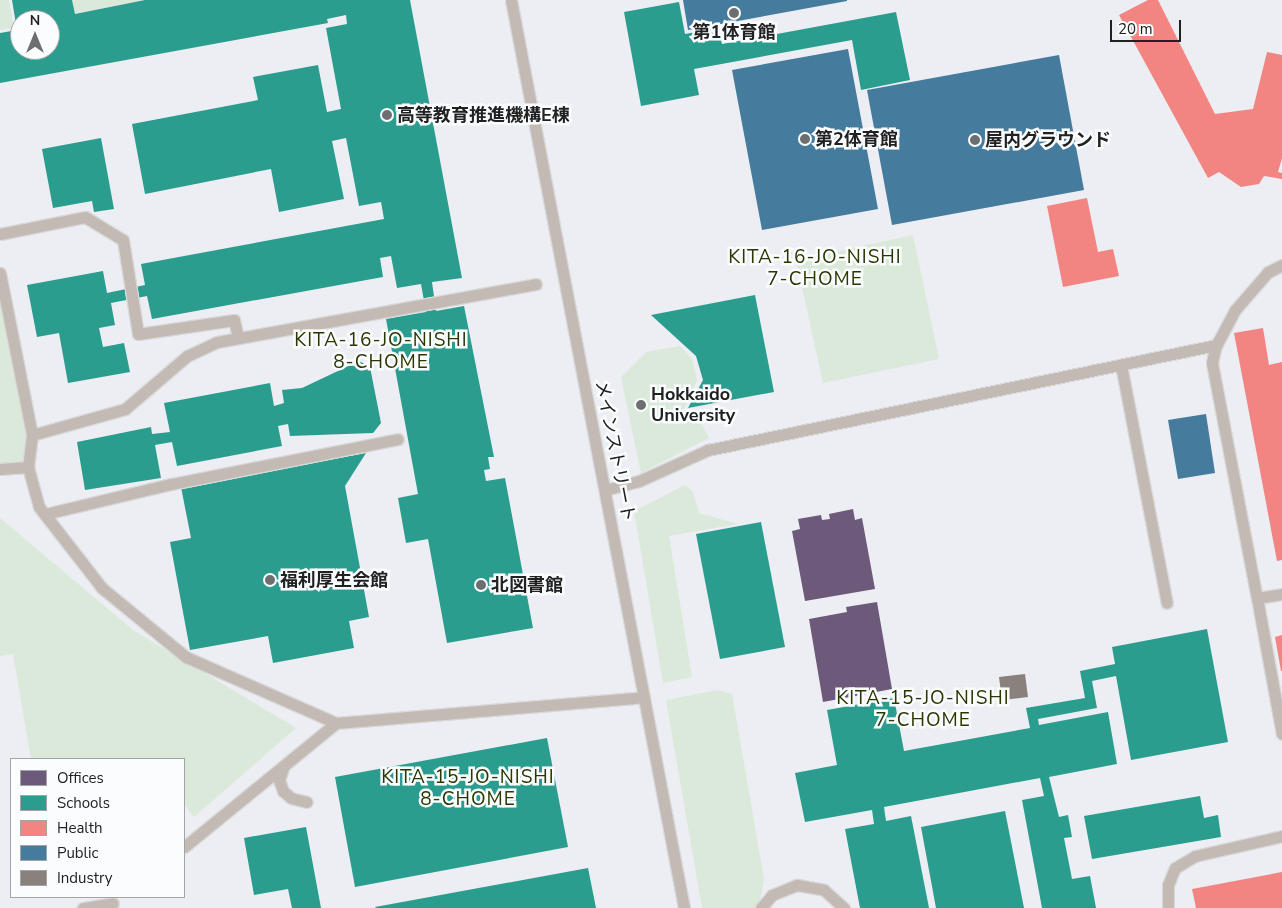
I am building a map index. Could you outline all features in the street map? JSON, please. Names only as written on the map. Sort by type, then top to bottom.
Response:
[{"type":"lane","name":"メインストリート","points":[[511,0],[684,908]]},
{"type":"lane","points":[[0,234],[85,217],[123,240],[138,334],[234,320],[238,337]]},
{"type":"lane","points":[[1282,266],[1268,272],[1235,310],[1216,345],[1212,363],[1282,734]]},
{"type":"lane","points":[[0,273],[32,435],[28,467],[40,507],[102,588],[186,657],[336,723],[644,697]]},
{"type":"lane","points":[[32,435],[125,409],[187,356],[217,342],[536,284]]},
{"type":"lane","points":[[605,490],[639,481],[708,450],[1216,345]]},
{"type":"lane","points":[[1121,365],[1167,603]]},
{"type":"lane","points":[[45,514],[171,484],[398,439]]},
{"type":"lane","points":[[0,468],[28,467]]},
{"type":"lane","points":[[1257,598],[1282,594]]},
{"type":"lane","points":[[185,846],[336,723]]},
{"type":"lane","points":[[283,768],[279,780],[283,791],[290,798],[307,802]]},
{"type":"lane","points":[[1168,908],[1168,885],[1175,868],[1195,856],[1282,836]]},
{"type":"lane","points":[[761,908],[772,895],[797,885],[824,890],[844,908]]},
{"type":"lane","points":[[83,908],[116,902]]},
{"type":"shaded area","name":"Hokkaido University","points":[[0,0],[1282,0],[1282,908],[0,908]]},
{"type":"green space","points":[[0,0],[9,0],[10,29],[0,30]]},
{"type":"green space","points":[[72,0],[145,0],[75,14]]},
{"type":"green space","points":[[913,235],[939,359],[823,383],[796,260]]},
{"type":"green space","points":[[0,273],[32,435],[28,467],[0,472]]},
{"type":"green space","points":[[680,346],[692,359],[697,380],[683,411],[696,413],[709,438],[641,473],[621,377],[646,352]]},
{"type":"green space","points":[[685,485],[693,492],[699,513],[738,524],[669,536],[692,677],[663,683],[634,511]]},
{"type":"green space","points":[[0,518],[133,630],[296,728],[194,817],[185,805],[185,758],[31,758],[13,654],[0,656]]},
{"type":"green space","points":[[718,690],[732,694],[764,879],[759,908],[702,908],[666,700]]},
{"type":"building: Offices","points":[[853,509],[855,520],[862,518],[875,589],[805,601],[792,531],[800,529],[798,519],[821,515],[822,520],[830,519],[829,514]]},
{"type":"building: Offices","points":[[877,602],[892,689],[823,702],[809,619],[847,612],[846,607]]},
{"type":"building: Schools","points":[[12,0],[72,0],[75,14],[145,0],[410,0],[462,278],[432,282],[436,311],[464,306],[494,457],[488,457],[490,469],[484,470],[486,481],[505,478],[533,628],[447,643],[428,539],[406,543],[398,498],[418,494],[386,319],[426,312],[421,284],[397,288],[391,256],[380,258],[383,277],[152,319],[147,296],[111,303],[115,325],[99,328],[103,347],[124,343],[130,372],[68,383],[59,333],[37,337],[27,285],[103,271],[107,293],[145,285],[141,264],[384,219],[381,202],[359,206],[346,138],[332,141],[344,199],[279,212],[271,169],[145,194],[132,124],[258,100],[253,77],[318,65],[327,112],[341,109],[326,28],[347,24],[346,15],[327,19],[328,23],[0,83],[0,33],[10,31],[10,60],[60,60],[60,10],[14,10]]},
{"type":"building: Schools","points":[[679,2],[685,34],[719,28],[722,44],[896,12],[910,80],[861,90],[852,40],[694,69],[699,95],[641,106],[624,12]]},
{"type":"building: Schools","points":[[101,138],[114,209],[94,212],[92,201],[53,208],[42,149]]},
{"type":"building: Schools","points":[[755,295],[774,392],[688,408],[703,380],[696,356],[651,315]]},
{"type":"building: Schools","points":[[359,361],[370,367],[381,423],[373,433],[290,436],[288,424],[278,426],[282,446],[177,466],[172,442],[155,445],[161,478],[85,490],[77,442],[151,427],[152,434],[170,432],[164,403],[270,383],[274,406],[284,403],[282,390],[302,388]]},
{"type":"building: Schools","name":"福利厚生会館","points":[[366,453],[345,486],[369,617],[349,621],[354,648],[273,663],[268,636],[190,650],[170,542],[191,538],[181,487]]},
{"type":"building: Schools","points":[[761,522],[785,647],[720,659],[696,534]]},
{"type":"building: Schools","points":[[1207,629],[1228,742],[1131,760],[1116,676],[1092,681],[1097,708],[1038,719],[1039,725],[1108,712],[1117,764],[1049,777],[1059,817],[1068,815],[1072,837],[1064,838],[1072,879],[1090,876],[1096,908],[1042,908],[1022,800],[1044,796],[1040,778],[884,807],[886,821],[911,816],[929,908],[860,908],[845,829],[874,824],[872,810],[805,822],[795,773],[837,765],[827,710],[894,698],[904,751],[1030,728],[1026,708],[1085,698],[1080,671],[1115,664],[1112,647]]},
{"type":"building: Schools","points":[[547,738],[568,847],[355,887],[335,777]]},
{"type":"building: Schools","points":[[1200,796],[1204,818],[1218,815],[1221,837],[1092,859],[1084,816]]},
{"type":"building: Schools","points":[[1005,811],[1024,908],[936,908],[921,827]]},
{"type":"building: Schools","points":[[306,827],[321,908],[292,908],[288,889],[254,895],[244,838]]},
{"type":"building: Schools","points":[[588,868],[596,908],[375,907]]},
{"type":"building: Health","points":[[1148,0],[1158,0],[1215,114],[1253,109],[1267,52],[1282,55],[1282,158],[1278,172],[1282,173],[1282,179],[1264,176],[1259,184],[1241,187],[1219,172],[1208,178],[1119,15]]},
{"type":"building: Health","points":[[1087,198],[1098,252],[1113,249],[1119,276],[1063,287],[1047,206]]},
{"type":"building: Health","points":[[1263,328],[1269,365],[1282,362],[1282,560],[1277,561],[1234,333]]},
{"type":"building: Health","points":[[1282,635],[1282,671],[1281,671],[1275,637]]},
{"type":"building: Health","points":[[1282,872],[1282,908],[1196,908],[1192,889]]},
{"type":"building: Public","name":"第1体育館","points":[[683,0],[847,0],[847,1],[688,30]]},
{"type":"building: Public","name":"第2体育館","points":[[848,49],[878,209],[762,230],[732,70]]},
{"type":"building: Public","name":"屋内グラウンド","points":[[1059,55],[1084,190],[892,225],[867,90]]},
{"type":"building: Public","points":[[1206,414],[1215,473],[1178,479],[1168,420]]},
{"type":"building: Industry","points":[[1025,674],[1028,697],[1002,700],[999,677]]},
{"type":"place","name":"第1体育館","points":[[734,13]]},
{"type":"place","name":"高等教育推進機構E棟","points":[[387,115]]},
{"type":"place","name":"第2体育館","points":[[805,139]]},
{"type":"place","name":"屋内グラウンド","points":[[975,140]]},
{"type":"place","name":"Hokkaido University","points":[[641,405]]},
{"type":"place","name":"福利厚生会館","points":[[270,580]]},
{"type":"place","name":"北図書館","points":[[481,585]]},
{"type":"district","name":"KITA-16-JO-NISHI 7-CHOME","points":[[815,269]]},
{"type":"district","name":"KITA-16-JO-NISHI 8-CHOME","points":[[381,352]]},
{"type":"district","name":"KITA-15-JO-NISHI 7-CHOME","points":[[923,710]]},
{"type":"district","name":"KITA-15-JO-NISHI 8-CHOME","points":[[468,789]]}]
